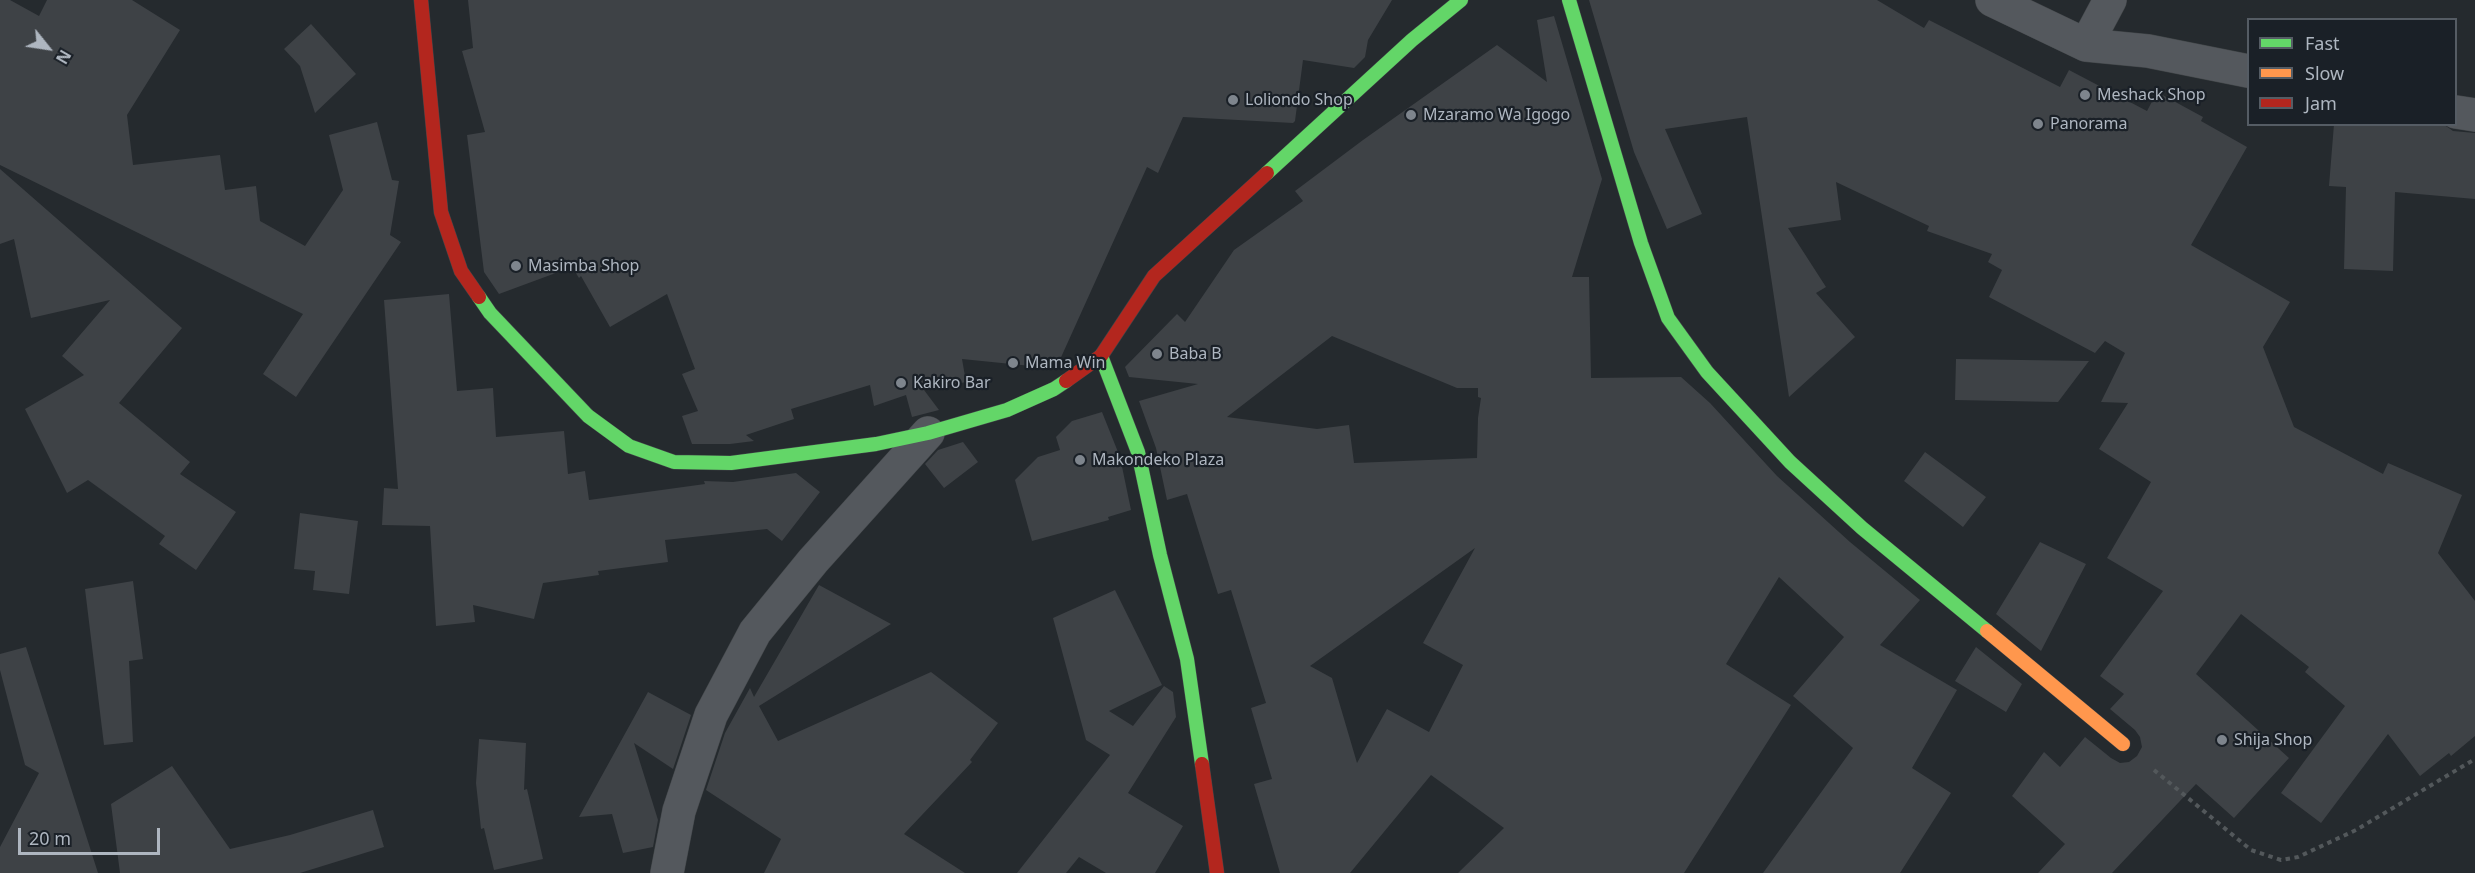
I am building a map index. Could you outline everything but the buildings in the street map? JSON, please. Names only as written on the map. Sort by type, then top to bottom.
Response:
[{"type":"street","points":[[421,0],[441,212],[461,271],[490,313],[588,416],[629,447],[674,462],[731,463],[876,444],[928,433],[1007,410],[1054,389],[1101,356],[1154,276],[1404,48],[1461,0]]},
{"type":"street","points":[[1569,0],[1641,243],[1668,318],[1707,372],[1790,462],[1862,528],[2123,744]]},
{"type":"street","points":[[1992,0],[2086,45],[2148,51],[2247,71]]},
{"type":"street","points":[[2086,45],[2110,0]]},
{"type":"street","points":[[2457,112],[2475,115]]},
{"type":"street","points":[[1101,356],[1138,452],[1160,555],[1187,659],[1217,873]]},
{"type":"street","points":[[667,873],[679,811],[711,715],[755,632],[813,561],[928,433]]},
{"type":"path","points":[[2123,744],[2251,850],[2281,860],[2298,857],[2356,830],[2475,759]]},
{"type":"traffic: fast","points":[[1267,173],[1412,40],[1461,0]]},
{"type":"traffic: fast","points":[[1569,0],[1641,243],[1668,318],[1707,372],[1790,462],[1862,528],[1987,631]]},
{"type":"traffic: fast","points":[[479,297],[490,313],[588,416],[629,446],[674,462],[731,463],[876,444],[928,433],[1007,410],[1054,389],[1066,381]]},
{"type":"traffic: fast","points":[[1101,356],[1138,452],[1160,555],[1187,659],[1202,764]]},
{"type":"traffic: slow","points":[[1987,631],[2123,744]]},
{"type":"traffic: jam","points":[[421,0],[441,212],[461,271],[479,297]]},
{"type":"traffic: jam","points":[[1066,381],[1101,356],[1154,276],[1267,173]]},
{"type":"traffic: jam","points":[[1202,764],[1217,873]]},
{"type":"place","name":"Meshack Shop","points":[[2085,95]]},
{"type":"place","name":"Loliondo Shop","points":[[1233,100]]},
{"type":"place","name":"Mzaramo Wa Igogo","points":[[1411,115]]},
{"type":"place","name":"Panorama","points":[[2038,124]]},
{"type":"place","name":"Masimba Shop","points":[[516,266]]},
{"type":"place","name":"Baba B","points":[[1157,354]]},
{"type":"place","name":"Mama Win","points":[[1013,363]]},
{"type":"place","name":"Kakiro Bar","points":[[901,383]]},
{"type":"place","name":"Makondeko Plaza","points":[[1080,460]]},
{"type":"place","name":"Shija Shop","points":[[2222,740]]}]
